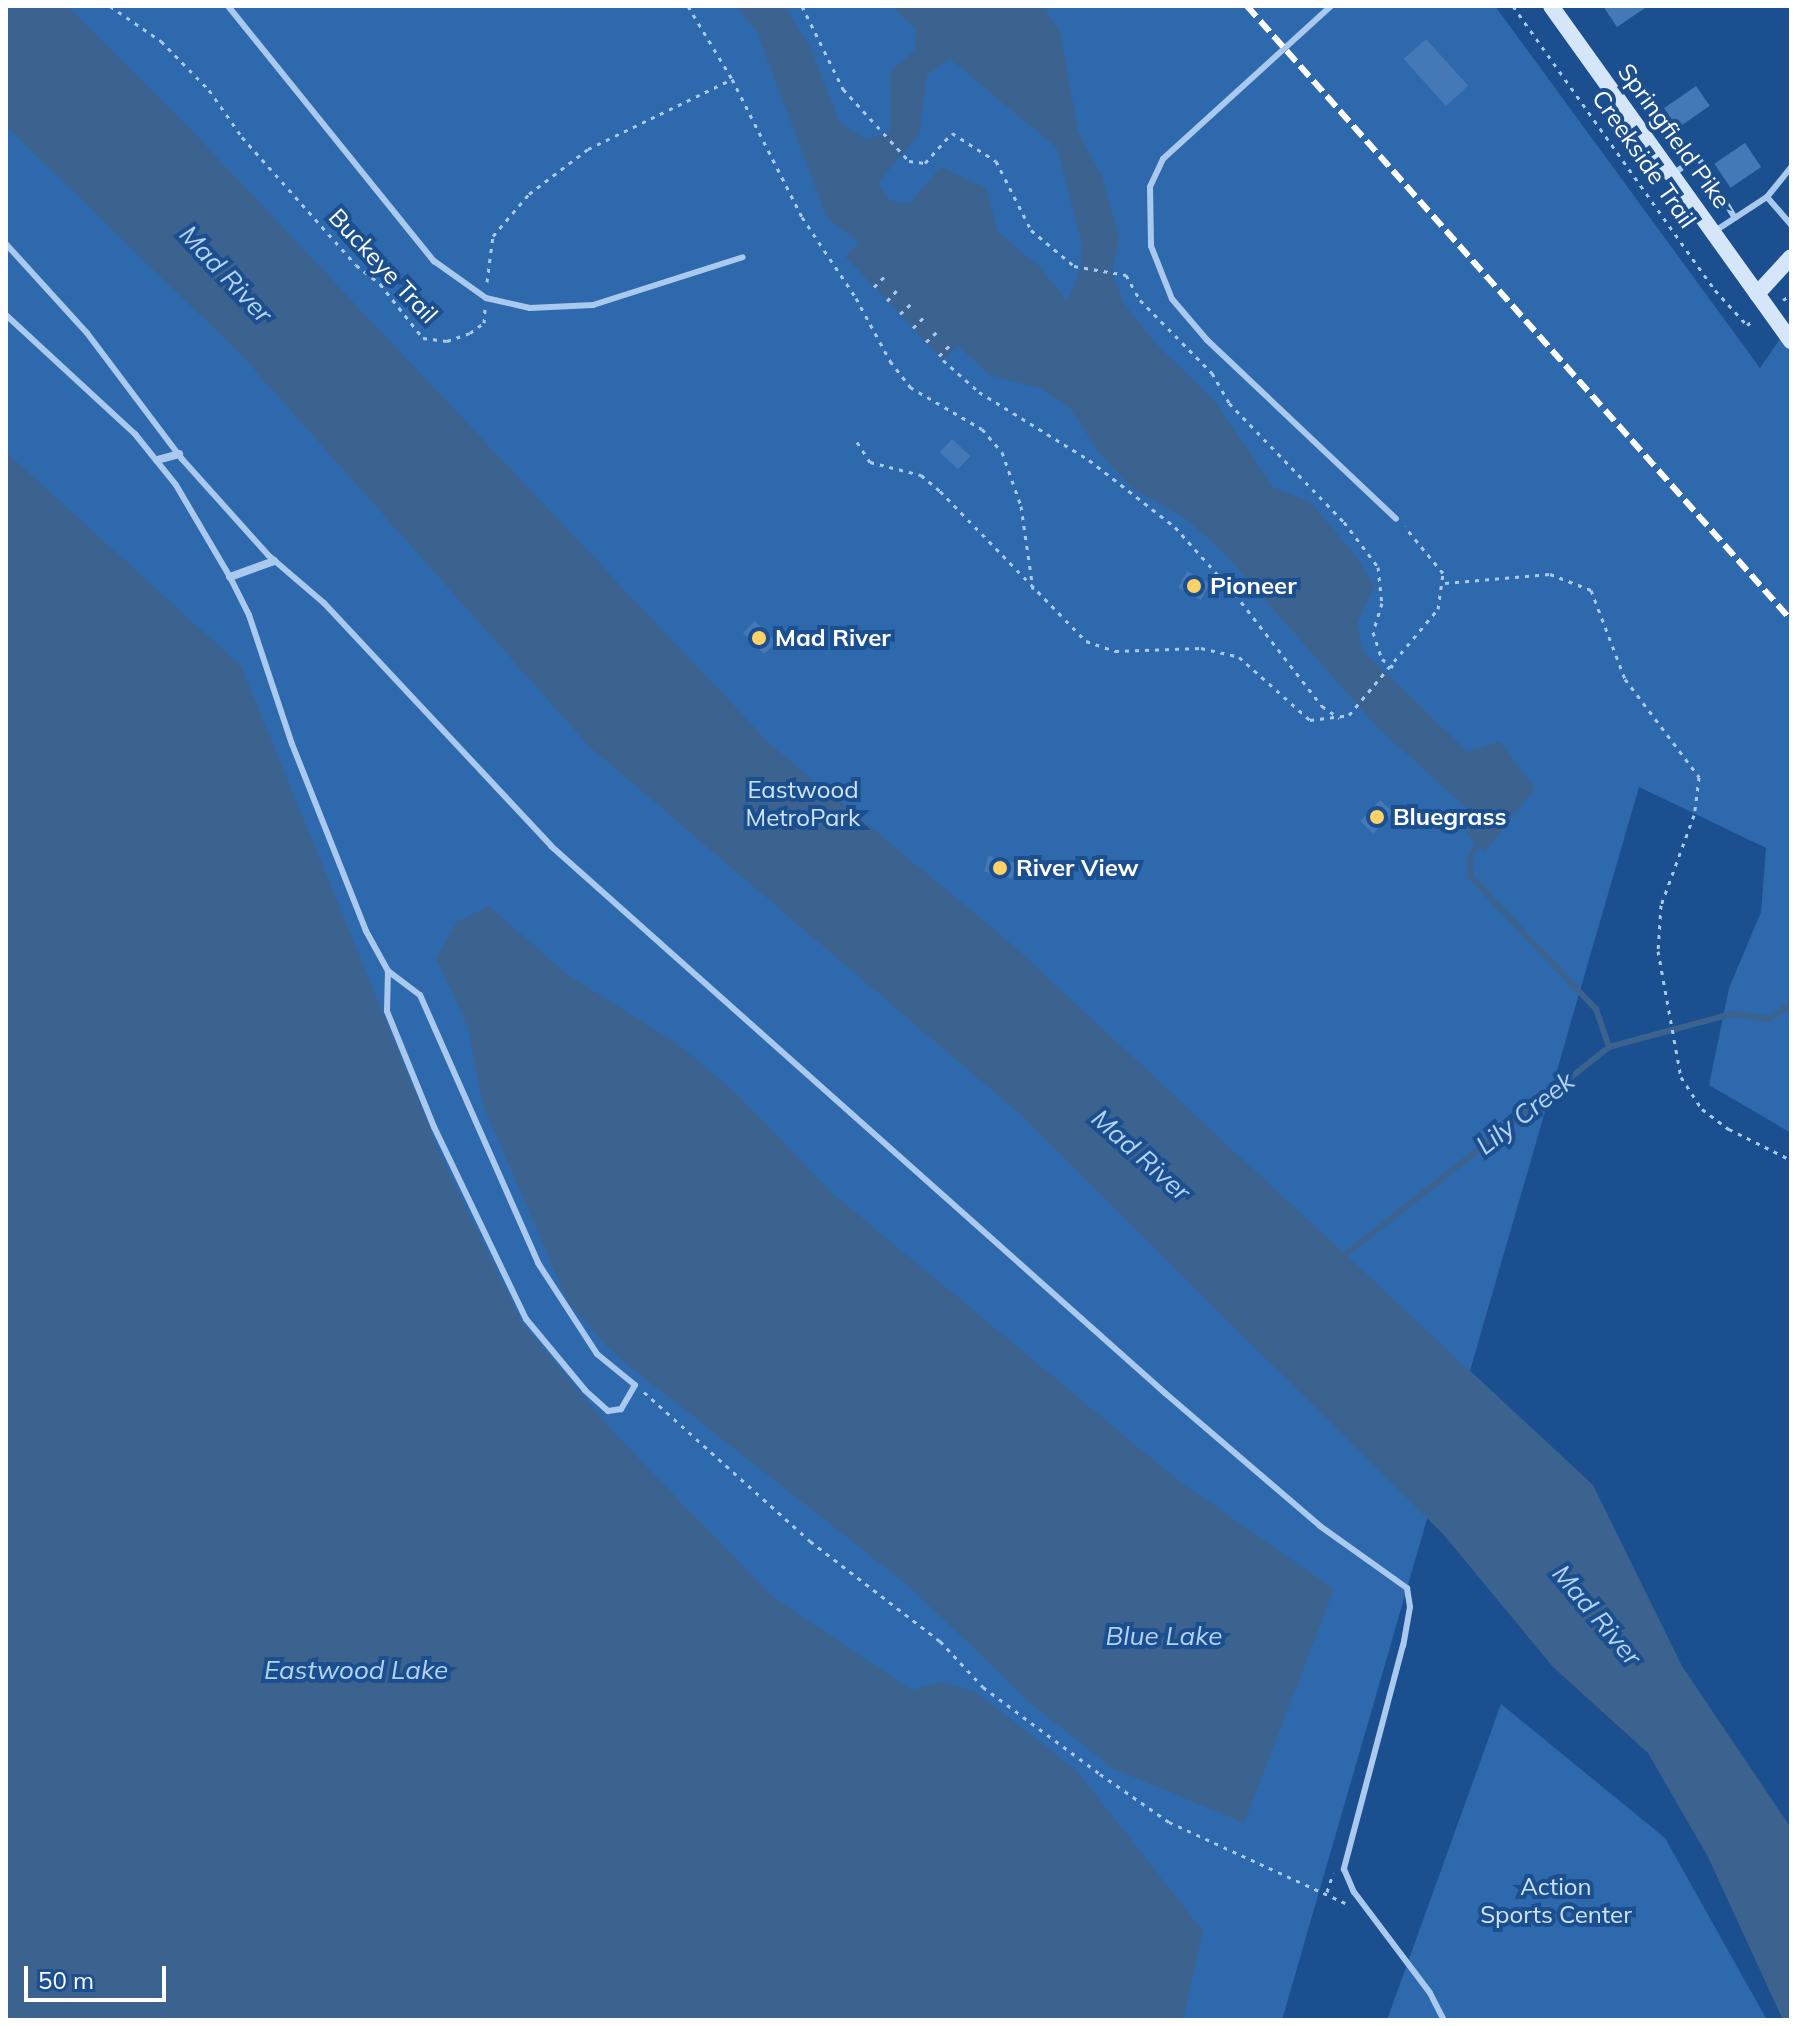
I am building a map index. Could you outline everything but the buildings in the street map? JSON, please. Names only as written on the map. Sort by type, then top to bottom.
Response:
[{"type":"main road","name":"Springfield Pike","points":[[1551,6],[1791,341]]},
{"type":"main road","points":[[1757,294],[1791,257]]},
{"type":"street","points":[[157,460],[179,454]]},
{"type":"street","points":[[230,577],[274,561]]},
{"type":"lane","points":[[228,6],[434,261],[486,298],[530,308],[593,305],[743,257]]},
{"type":"lane","points":[[1331,6],[1163,159],[1150,187],[1151,246],[1172,299],[1207,340],[1396,519]]},
{"type":"lane","points":[[1672,175],[1698,157],[1735,218]]},
{"type":"lane","points":[[1713,233],[1767,197],[1791,167]]},
{"type":"lane","points":[[1767,197],[1791,225]]},
{"type":"lane","points":[[6,244],[96,343],[179,454],[274,561],[324,603],[590,882],[1278,1490],[1407,1588],[1410,1607],[1403,1645],[1344,1856],[1349,1883],[1430,1993],[1444,2020]]},
{"type":"lane","points":[[6,315],[157,460],[230,577],[249,615],[292,744],[366,931],[388,971],[420,995],[538,1263],[568,1314],[597,1354],[635,1385],[621,1409],[608,1411],[526,1319],[434,1127],[387,1011],[388,971]]},
{"type":"path","name":"Buckeye Trail","points":[[110,6],[161,41],[209,90],[242,137],[423,338],[447,341],[470,333],[484,323],[493,236],[529,194],[588,149],[732,79]]},
{"type":"path","points":[[688,6],[732,79],[802,217],[856,298],[890,361],[910,387],[982,429],[1002,452],[1021,506],[1033,589]]},
{"type":"path","points":[[802,6],[843,89],[909,161],[925,163],[952,133],[996,161],[1031,230],[1074,266],[1117,271],[1126,275],[1140,300],[1212,373],[1229,403],[1344,522],[1378,567],[1382,603],[1373,632],[1382,659],[1393,667]]},
{"type":"path","name":"Creekside Trail","points":[[1513,6],[1715,290],[1747,325],[1752,322]]},
{"type":"path","points":[[874,287],[886,275]]},
{"type":"path","points":[[887,301],[899,288]]},
{"type":"path","points":[[900,314],[912,303]]},
{"type":"path","points":[[913,328],[925,316]]},
{"type":"path","points":[[926,342],[938,331]]},
{"type":"path","points":[[951,344],[941,358],[979,392],[1089,460],[1175,527],[1235,594],[1322,706],[1339,718]]},
{"type":"path","points":[[857,442],[870,462],[921,475],[1033,589],[1100,648],[1221,650],[1256,667],[1299,714],[1323,721],[1349,715],[1390,671],[1438,609],[1445,583],[1438,561],[1396,519]]},
{"type":"path","points":[[1445,583],[1550,574],[1591,590],[1625,679],[1699,777],[1694,815],[1661,905],[1662,993],[1681,1077],[1702,1109],[1729,1129],[1791,1160]]},
{"type":"path","points":[[635,1385],[667,1407],[810,1541],[940,1641],[983,1687],[1100,1774],[1169,1822],[1327,1892],[1372,1917]]},
{"type":"path","points":[[1791,1609],[1791,1633]]},
{"type":"path","points":[[1327,1892],[1336,1862]]},
{"type":"green space","name":"Eastwood MetroPark","points":[[6,6],[1495,6],[1760,368],[1791,323],[1791,1133],[1709,1085],[1729,988],[1761,912],[1766,848],[1639,787],[1282,2020],[6,2020]]},
{"type":"green space","name":"Action Sports Center","points":[[1501,1704],[1665,1838],[1767,2020],[1387,2020]]},
{"type":"water","points":[[6,6],[67,6],[190,129],[771,745],[1006,939],[1593,1485],[1682,1666],[1791,1828],[1791,2020],[1783,2020],[1708,1857],[1648,1753],[1553,1667],[1443,1534],[1022,1116],[589,746],[244,358],[6,126]]},
{"type":"water","points":[[736,6],[785,6],[810,47],[840,123],[867,140],[890,132],[890,72],[915,50],[916,29],[891,6],[1044,6],[1061,34],[1078,132],[1102,176],[1119,237],[1112,274],[1124,303],[1155,343],[1216,403],[1273,487],[1311,502],[1355,555],[1374,586],[1357,624],[1363,651],[1468,752],[1500,741],[1535,789],[1485,852],[1466,834],[1472,813],[1378,728],[1221,550],[1186,519],[1132,488],[1100,454],[1070,408],[1042,389],[990,375],[958,346],[943,360],[845,256],[859,242],[827,218],[757,32]],"holes":[[[950,59],[1057,148],[1082,244],[1080,271],[1067,301],[1041,268],[998,232],[986,188],[941,167],[909,204],[889,199],[878,183],[919,135],[927,75]]]},
{"type":"water","name":"Eastwood Lake","points":[[6,452],[241,666],[446,1167],[523,1324],[615,1434],[772,1596],[912,1690],[942,1682],[976,1692],[1077,1771],[1203,1931],[1183,2020],[6,2020]]},
{"type":"water","name":"Blue Lake","points":[[489,906],[568,975],[678,1044],[736,1093],[832,1193],[1179,1481],[1334,1589],[1244,1823],[1112,1768],[1028,1701],[910,1587],[614,1354],[568,1302],[483,1105],[468,1027],[436,958],[457,922]]},
{"type":"waterway","points":[[1481,838],[1470,858],[1471,877],[1596,1009],[1609,1047]]},
{"type":"waterway","name":"Lily Creek","points":[[1341,1258],[1609,1047],[1731,1014],[1769,1019],[1791,1004]]},
{"type":"railway","points":[[1247,6],[1791,620]]},
{"type":"place","name":"Pioneer","points":[[1194,586]]},
{"type":"place","name":"Mad River","points":[[759,638]]},
{"type":"place","name":"Bluegrass","points":[[1377,817]]},
{"type":"place","name":"River View","points":[[1000,868]]}]
